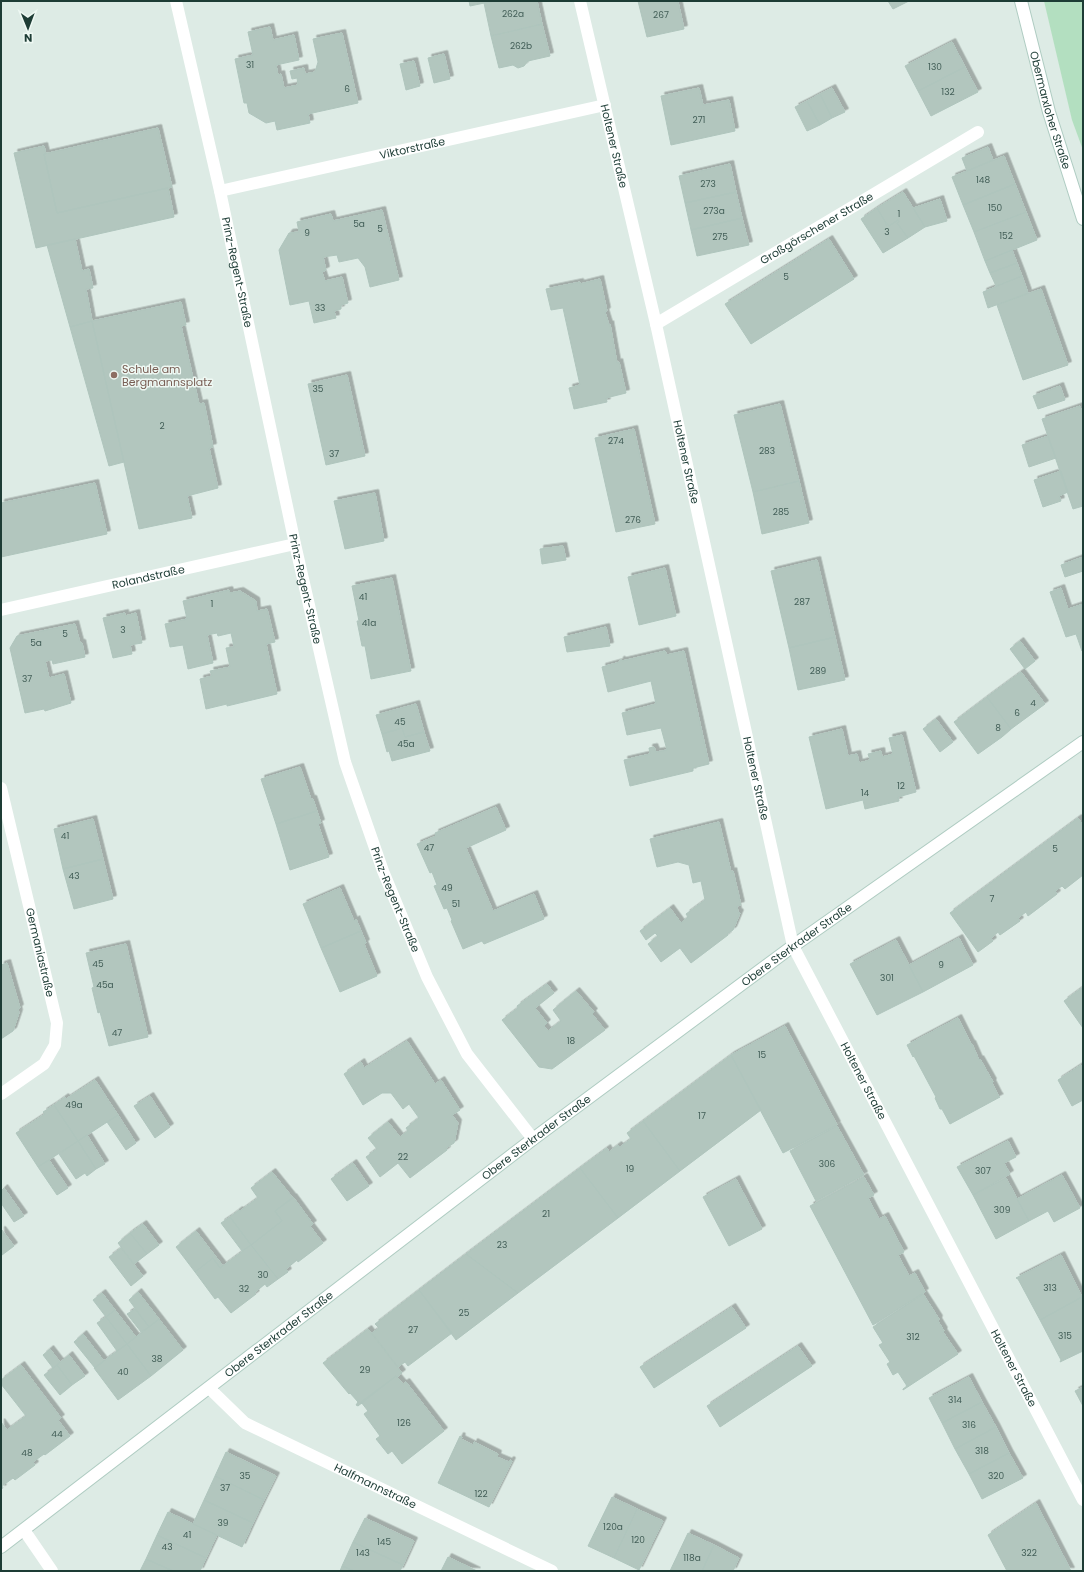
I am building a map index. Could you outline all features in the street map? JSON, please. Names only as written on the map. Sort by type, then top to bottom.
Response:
[{"type":"street","name":"Prinz-Regent-Straße","points":[[176,1],[220,191],[296,544],[345,762],[382,871],[426,977],[467,1054],[533,1139]]},
{"type":"street","name":"Holtener Straße","points":[[580,1],[656,324],[793,946],[1083,1500]]},
{"type":"street","name":"Obermarxloher Straße","points":[[1021,1],[1049,112],[1083,219]]},
{"type":"street","name":"Viktorstraße","points":[[220,191],[605,105]]},
{"type":"street","name":"Großgörschener Straße","points":[[656,324],[978,132]]},
{"type":"street","name":"Rolandstraße","points":[[1,610],[296,544]]},
{"type":"street","name":"Obere Sterkrader Straße","points":[[1,1547],[533,1139],[793,946],[1083,742]]},
{"type":"street","name":"Germaniastraße","points":[[1,788],[57,1022],[55,1045],[44,1064],[1,1094]]},
{"type":"street","name":"Halfmannstraße","points":[[209,1388],[244,1423],[552,1571]]},
{"type":"street","points":[[24,1530],[52,1571]]},
{"type":"green space","points":[[1044,1],[1083,1],[1083,150],[1072,120]]},
{"type":"building","points":[[469,1],[494,1],[470,6]]},
{"type":"building","points":[[494,1],[537,1],[542,24],[491,36],[484,3]]},
{"type":"building","points":[[638,1],[680,1],[678,2],[684,29],[647,37]]},
{"type":"building","points":[[888,1],[909,1],[893,9]]},
{"type":"building","points":[[542,24],[550,56],[528,61],[524,66],[518,68],[513,65],[499,68],[491,36]]},
{"type":"building","points":[[270,27],[273,40],[294,35],[299,60],[276,65],[278,75],[281,74],[284,88],[298,85],[297,78],[292,79],[290,71],[304,68],[305,74],[315,72],[318,62],[313,39],[342,33],[358,103],[308,114],[310,123],[277,130],[275,121],[266,123],[249,113],[247,103],[244,103],[235,59],[253,55],[248,32]]},
{"type":"building","points":[[952,42],[965,67],[918,91],[905,66]]},
{"type":"building","points":[[444,54],[450,79],[434,83],[428,58]]},
{"type":"building","points":[[414,61],[420,86],[406,90],[400,64]]},
{"type":"building","points":[[965,67],[978,92],[931,116],[918,91]]},
{"type":"building","points":[[699,88],[703,105],[729,100],[735,131],[671,145],[661,96]]},
{"type":"building","points":[[832,88],[845,112],[832,118],[820,94]]},
{"type":"building","points":[[820,94],[832,118],[820,125],[807,101]]},
{"type":"building","points":[[807,101],[820,125],[807,131],[795,107]]},
{"type":"building","points":[[158,128],[172,187],[57,213],[44,154]]},
{"type":"building","points":[[44,146],[46,154],[44,154],[57,213],[168,188],[174,217],[36,248],[14,153]]},
{"type":"building","points":[[988,147],[993,160],[967,171],[962,158]]},
{"type":"building","points":[[1004,156],[1015,184],[963,205],[952,177]]},
{"type":"building","points":[[730,164],[736,192],[685,203],[679,176]]},
{"type":"building","points":[[1015,184],[1026,212],[974,232],[963,205]]},
{"type":"building","points":[[736,192],[742,218],[691,230],[685,203]]},
{"type":"building","points":[[903,192],[925,227],[908,238],[897,223],[899,222],[898,220],[889,226],[888,224],[886,225],[877,208]]},
{"type":"building","points":[[940,199],[947,221],[925,227],[913,208]]},
{"type":"building","points":[[877,208],[886,225],[888,224],[889,226],[898,220],[899,222],[897,223],[908,238],[883,253],[861,219]]},
{"type":"building","points":[[382,210],[399,280],[370,287],[365,267],[358,258],[339,262],[337,255],[323,257],[326,270],[322,272],[325,281],[342,277],[348,303],[341,305],[341,309],[334,311],[336,318],[314,323],[309,301],[290,305],[279,250],[289,233],[299,232],[297,222],[331,214],[333,221]]},
{"type":"building","points":[[1026,212],[1037,240],[985,261],[974,232]]},
{"type":"building","points":[[742,218],[749,245],[697,256],[691,230]]},
{"type":"building","points":[[75,239],[82,271],[89,269],[93,288],[86,289],[92,321],[70,327],[47,245]]},
{"type":"building","points":[[829,239],[854,279],[751,344],[725,304]]},
{"type":"building","points":[[1012,250],[1017,263],[990,273],[985,261]]},
{"type":"building","points":[[1017,263],[1022,276],[996,286],[990,273]]},
{"type":"building","points":[[1022,276],[1028,293],[988,308],[983,292]]},
{"type":"building","points":[[600,279],[607,311],[605,312],[609,325],[610,324],[617,363],[619,362],[626,393],[606,398],[607,402],[574,409],[569,388],[580,385],[563,308],[551,310],[546,289],[580,282],[580,284]]},
{"type":"building","points":[[1041,289],[1068,365],[1023,380],[997,305]]},
{"type":"building","points":[[181,302],[186,325],[181,326],[199,404],[204,403],[213,447],[209,448],[218,488],[187,496],[192,518],[139,529],[92,321]]},
{"type":"building","points":[[92,321],[124,462],[109,466],[70,327]]},
{"type":"building","points":[[347,375],[365,456],[326,465],[308,384]]},
{"type":"building","points":[[1060,386],[1065,400],[1038,409],[1033,396]]},
{"type":"building","points":[[780,404],[799,481],[753,492],[734,415]]},
{"type":"building","points":[[1080,406],[1083,415],[1083,506],[1073,509],[1042,419]]},
{"type":"building","points":[[634,429],[655,524],[616,532],[595,438]]},
{"type":"building","points":[[1048,436],[1056,458],[1029,467],[1022,445]]},
{"type":"building","points":[[1061,471],[1068,492],[1059,496],[1061,501],[1043,507],[1034,480]]},
{"type":"building","points":[[799,481],[809,523],[762,534],[753,492]]},
{"type":"building","points":[[95,483],[107,534],[1,557],[1,503]]},
{"type":"building","points":[[375,493],[384,541],[345,549],[334,501]]},
{"type":"building","points":[[563,546],[566,560],[542,564],[540,549]]},
{"type":"building","points":[[1083,557],[1083,571],[1065,577],[1061,565]]},
{"type":"building","points":[[817,560],[835,637],[789,648],[771,571]]},
{"type":"building","points":[[665,568],[676,616],[639,625],[628,577]]},
{"type":"building","points":[[392,578],[411,671],[371,679],[365,646],[362,646],[352,586]]},
{"type":"building","points":[[1061,588],[1068,609],[1083,604],[1082,651],[1076,634],[1066,637],[1050,592]]},
{"type":"building","points":[[229,590],[230,593],[240,591],[256,601],[257,611],[267,609],[275,642],[266,644],[277,694],[227,706],[227,704],[206,709],[200,679],[212,676],[210,671],[230,667],[226,648],[234,647],[231,633],[218,636],[217,633],[207,635],[213,663],[188,669],[183,645],[170,647],[165,624],[187,619],[183,601]]},
{"type":"building","points":[[125,613],[125,616],[136,613],[142,643],[130,645],[132,654],[113,658],[103,618]]},
{"type":"building","points":[[75,624],[85,657],[53,664],[52,660],[45,661],[49,678],[64,674],[71,703],[45,711],[44,709],[25,713],[10,648],[17,636]]},
{"type":"building","points":[[606,627],[610,646],[567,652],[564,637]]},
{"type":"building","points":[[835,637],[845,680],[798,690],[789,648]]},
{"type":"building","points":[[1020,641],[1035,661],[1025,669],[1010,649]]},
{"type":"building","points":[[665,651],[667,655],[684,651],[709,764],[693,768],[693,771],[630,786],[624,760],[650,754],[649,748],[654,747],[656,752],[667,750],[661,728],[627,735],[622,713],[656,704],[651,681],[608,692],[602,667],[620,662],[620,660],[622,661]]},
{"type":"building","points":[[1021,672],[1045,704],[1011,729],[987,697]]},
{"type":"building","points":[[987,697],[1011,729],[978,754],[954,722]]},
{"type":"building","points":[[416,704],[424,732],[405,737],[402,728],[382,734],[376,715]]},
{"type":"building","points":[[936,719],[953,742],[940,752],[923,729]]},
{"type":"building","points":[[402,728],[405,737],[424,732],[430,751],[392,761],[389,751],[387,752],[382,734]]},
{"type":"building","points":[[842,729],[848,756],[857,754],[859,763],[870,760],[868,754],[881,751],[882,757],[893,754],[889,738],[902,735],[916,792],[898,797],[899,801],[865,809],[863,800],[826,809],[809,737]]},
{"type":"building","points":[[300,767],[311,799],[313,799],[317,811],[276,824],[261,779]]},
{"type":"building","points":[[496,807],[506,830],[466,848],[493,911],[534,894],[544,919],[484,944],[482,941],[463,949],[447,908],[444,909],[434,886],[437,885],[432,872],[430,873],[417,844],[436,836],[435,833]]},
{"type":"building","points":[[317,811],[321,823],[318,824],[329,857],[290,870],[276,824]]},
{"type":"building","points":[[1078,818],[1083,825],[1083,875],[1065,889],[1062,886],[1055,891],[1057,894],[1028,916],[1026,912],[1018,918],[1020,921],[1000,935],[998,932],[991,938],[993,941],[978,952],[950,913]]},
{"type":"building","points":[[93,819],[103,859],[63,869],[54,829]]},
{"type":"building","points":[[719,822],[731,872],[733,871],[741,905],[737,906],[738,912],[740,913],[733,930],[691,963],[680,948],[661,962],[648,944],[658,936],[655,933],[646,940],[640,931],[670,908],[681,923],[688,917],[686,914],[705,900],[701,881],[693,883],[689,865],[678,862],[657,867],[650,839]]},
{"type":"building","points":[[103,859],[113,899],[74,909],[63,869]]},
{"type":"building","points":[[340,888],[354,921],[356,919],[361,931],[321,948],[303,904]]},
{"type":"building","points":[[361,931],[366,943],[364,944],[377,976],[340,992],[321,948]]},
{"type":"building","points":[[959,938],[973,965],[923,992],[909,965]]},
{"type":"building","points":[[896,940],[923,992],[877,1015],[850,964]]},
{"type":"building","points":[[126,944],[148,1037],[109,1046],[100,1012],[98,1013],[86,953]]},
{"type":"building","points":[[7,963],[20,1008],[18,1009],[19,1013],[13,1031],[1,1039],[1,965]]},
{"type":"building","points":[[547,984],[554,993],[535,1008],[547,1023],[544,1026],[548,1031],[561,1021],[553,1010],[576,991],[594,1012],[592,1014],[605,1030],[552,1069],[539,1067],[502,1020],[518,1008],[517,1006]]},
{"type":"building","points":[[1083,987],[1083,1028],[1064,1001]]},
{"type":"building","points":[[958,1018],[1000,1097],[950,1124],[942,1109],[940,1109],[935,1098],[936,1097],[907,1045]]},
{"type":"building","points":[[785,1026],[837,1125],[783,1153],[731,1055]]},
{"type":"building","points":[[407,1041],[435,1084],[441,1080],[460,1110],[452,1115],[458,1123],[454,1143],[410,1178],[398,1163],[380,1177],[366,1157],[377,1149],[368,1138],[388,1122],[400,1137],[408,1131],[406,1128],[419,1118],[409,1104],[403,1109],[391,1093],[382,1093],[363,1105],[344,1074],[361,1062],[364,1068]]},
{"type":"building","points":[[731,1055],[761,1110],[680,1171],[643,1121]]},
{"type":"building","points":[[1081,1065],[1083,1069],[1083,1100],[1072,1106],[1058,1080]]},
{"type":"building","points":[[95,1080],[118,1115],[78,1141],[54,1105]]},
{"type":"building","points":[[150,1096],[170,1127],[155,1138],[134,1106]]},
{"type":"building","points":[[54,1105],[78,1141],[38,1167],[16,1133],[45,1114],[43,1112]]},
{"type":"building","points":[[118,1115],[136,1143],[126,1150],[107,1122]]},
{"type":"building","points":[[643,1121],[680,1171],[618,1218],[580,1168],[607,1148],[609,1152],[618,1145],[620,1147],[631,1139],[627,1133]]},
{"type":"building","points":[[837,1126],[864,1175],[816,1201],[790,1151]]},
{"type":"building","points":[[87,1135],[105,1164],[96,1169],[78,1141]]},
{"type":"building","points":[[78,1141],[96,1169],[87,1176],[85,1173],[76,1179],[59,1154]]},
{"type":"building","points":[[1008,1141],[1016,1157],[1004,1163],[1010,1174],[973,1195],[957,1167]]},
{"type":"building","points":[[49,1160],[68,1188],[57,1195],[38,1167]]},
{"type":"building","points":[[353,1163],[369,1186],[347,1201],[331,1179]]},
{"type":"building","points":[[580,1168],[618,1218],[518,1293],[466,1254]]},
{"type":"building","points":[[272,1172],[293,1198],[275,1211],[282,1221],[251,1245],[230,1217],[258,1198],[251,1188]]},
{"type":"building","points":[[1062,1175],[1080,1208],[1054,1222],[1048,1211],[1029,1221],[1017,1199]]},
{"type":"building","points":[[864,1177],[874,1195],[868,1198],[879,1219],[885,1216],[904,1252],[898,1255],[909,1276],[915,1273],[925,1292],[873,1325],[810,1206]]},
{"type":"building","points":[[1006,1178],[1029,1221],[996,1239],[973,1195]]},
{"type":"building","points":[[736,1179],[762,1229],[729,1246],[703,1197]]},
{"type":"building","points":[[4,1188],[24,1216],[14,1222],[1,1203],[1,1191]]},
{"type":"building","points":[[293,1197],[313,1224],[310,1226],[323,1243],[298,1262],[297,1260],[286,1269],[288,1272],[278,1279],[251,1245],[282,1221],[275,1211]]},
{"type":"building","points":[[230,1217],[251,1245],[242,1251],[221,1223]]},
{"type":"building","points":[[143,1224],[159,1245],[147,1254],[130,1233]]},
{"type":"building","points":[[1,1230],[14,1246],[2,1255]]},
{"type":"building","points":[[196,1231],[223,1266],[220,1268],[213,1258],[195,1272],[176,1247]]},
{"type":"building","points":[[130,1233],[147,1254],[134,1264],[118,1243]]},
{"type":"building","points":[[251,1245],[278,1279],[267,1287],[265,1284],[254,1293],[256,1294],[231,1313],[218,1297],[215,1299],[195,1272],[213,1258],[220,1268]]},
{"type":"building","points":[[121,1248],[143,1276],[131,1286],[109,1257]]},
{"type":"building","points":[[466,1254],[518,1293],[456,1340],[419,1290]]},
{"type":"building","points":[[1061,1255],[1082,1297],[1040,1320],[1018,1279],[1016,1278]]},
{"type":"building","points":[[419,1290],[452,1333],[408,1366],[405,1362],[398,1367],[372,1333],[379,1328],[375,1324]]},
{"type":"building","points":[[138,1292],[159,1319],[149,1327],[129,1300]]},
{"type":"building","points":[[102,1293],[115,1310],[106,1317],[93,1300]]},
{"type":"building","points":[[923,1294],[939,1319],[938,1321],[944,1331],[943,1332],[958,1354],[903,1390],[907,1386],[898,1372],[893,1375],[887,1364],[890,1362],[879,1345],[883,1343],[873,1327]]},
{"type":"building","points":[[1082,1297],[1083,1351],[1060,1362],[1061,1360],[1040,1320]]},
{"type":"building","points":[[732,1307],[746,1328],[654,1388],[640,1367]]},
{"type":"building","points":[[135,1309],[149,1327],[141,1332],[127,1314]]},
{"type":"building","points":[[115,1310],[136,1337],[127,1344],[106,1317]]},
{"type":"building","points":[[106,1317],[127,1344],[117,1351],[97,1323]]},
{"type":"building","points":[[159,1319],[183,1350],[151,1376],[127,1344]]},
{"type":"building","points":[[368,1329],[402,1373],[397,1377],[396,1376],[358,1406],[356,1405],[358,1402],[350,1393],[349,1394],[323,1363]]},
{"type":"building","points":[[83,1334],[104,1361],[95,1368],[74,1342]]},
{"type":"building","points":[[127,1344],[151,1376],[118,1400],[94,1368]]},
{"type":"building","points":[[798,1346],[812,1366],[720,1427],[707,1406]]},
{"type":"building","points":[[50,1349],[60,1362],[53,1368],[43,1355]]},
{"type":"building","points":[[69,1355],[85,1376],[72,1385],[57,1365]]},
{"type":"building","points":[[21,1365],[61,1418],[58,1420],[70,1436],[33,1462],[35,1465],[15,1480],[13,1478],[2,1486],[3,1488],[1,1489],[1,1422],[7,1430],[26,1416],[1,1384],[1,1380]]},
{"type":"building","points":[[57,1365],[72,1385],[60,1395],[44,1375]]},
{"type":"building","points":[[396,1376],[403,1384],[406,1382],[444,1431],[402,1464],[392,1451],[388,1454],[376,1439],[380,1436],[364,1414],[368,1411],[361,1402]]},
{"type":"building","points":[[969,1377],[982,1402],[942,1423],[929,1398]]},
{"type":"building","points":[[1083,1387],[1083,1406],[1075,1391]]},
{"type":"building","points":[[982,1402],[996,1427],[955,1449],[942,1423]]},
{"type":"building","points":[[996,1427],[1009,1453],[969,1474],[955,1449]]},
{"type":"building","points":[[460,1436],[462,1437],[461,1439],[473,1445],[474,1442],[498,1454],[497,1457],[509,1462],[510,1460],[512,1461],[489,1507],[438,1483]]},
{"type":"building","points":[[226,1452],[276,1476],[264,1500],[215,1476]]},
{"type":"building","points":[[1009,1453],[1023,1478],[982,1499],[969,1474]]},
{"type":"building","points":[[215,1476],[264,1500],[253,1523],[204,1500]]},
{"type":"building","points":[[612,1497],[637,1509],[614,1558],[588,1546]]},
{"type":"building","points":[[204,1500],[253,1523],[242,1547],[193,1524]]},
{"type":"building","points":[[1036,1503],[1071,1571],[1007,1571],[988,1535]]},
{"type":"building","points":[[637,1509],[663,1521],[639,1570],[614,1558]]},
{"type":"building","points":[[168,1512],[217,1535],[206,1558],[157,1535]]},
{"type":"building","points":[[365,1518],[414,1541],[403,1565],[353,1542]]},
{"type":"building","points":[[688,1533],[714,1545],[702,1571],[670,1571]]},
{"type":"building","points":[[157,1535],[206,1558],[200,1571],[173,1571],[146,1559]]},
{"type":"building","points":[[353,1542],[403,1565],[400,1571],[354,1571],[342,1566]]},
{"type":"building","points":[[714,1545],[739,1558],[733,1571],[702,1571]]},
{"type":"building","points":[[448,1557],[477,1571],[441,1571]]},
{"type":"building","points":[[146,1559],[173,1571],[140,1571]]},
{"type":"building","points":[[342,1566],[354,1571],[340,1571]]},
{"type":"place","name":"Schule am Bergmannsplatz","points":[[114,375]]}]
